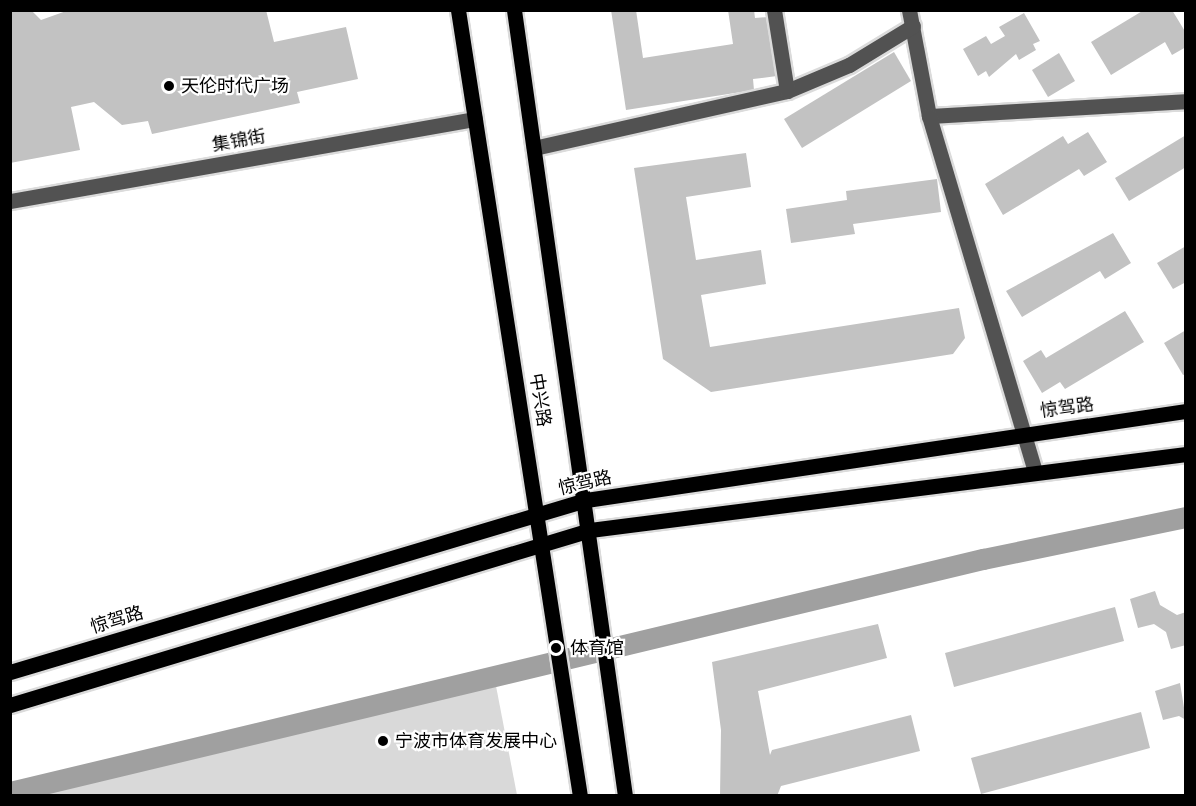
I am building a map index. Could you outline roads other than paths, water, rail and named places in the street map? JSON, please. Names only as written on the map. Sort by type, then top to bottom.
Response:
[{"type":"main road","name":"中兴路","points":[[458,10],[555,617],[580,795]]},
{"type":"main road","name":"中兴路","points":[[514,10],[601,606],[625,795]]},
{"type":"main road","name":"惊驾路","points":[[10,672],[586,500],[1021,433],[1185,411]]},
{"type":"main road","points":[[10,705],[590,530],[1185,454]]},
{"type":"street","points":[[774,10],[787,91]]},
{"type":"street","points":[[909,10],[929,116],[1021,433],[1035,472]]},
{"type":"street","points":[[534,148],[787,91],[849,65],[913,27]]},
{"type":"street","points":[[929,116],[1185,101]]},
{"type":"street","name":"集锦街","points":[[10,201],[475,119]]},
{"type":"waterway","points":[[10,792],[983,559],[1186,517]]},
{"type":"place","name":"天伦时代广场","points":[[169,86]]},
{"type":"place","name":"体育馆","points":[[556,648]]},
{"type":"place","name":"宁波市体育发展中心","points":[[383,741]]}]
